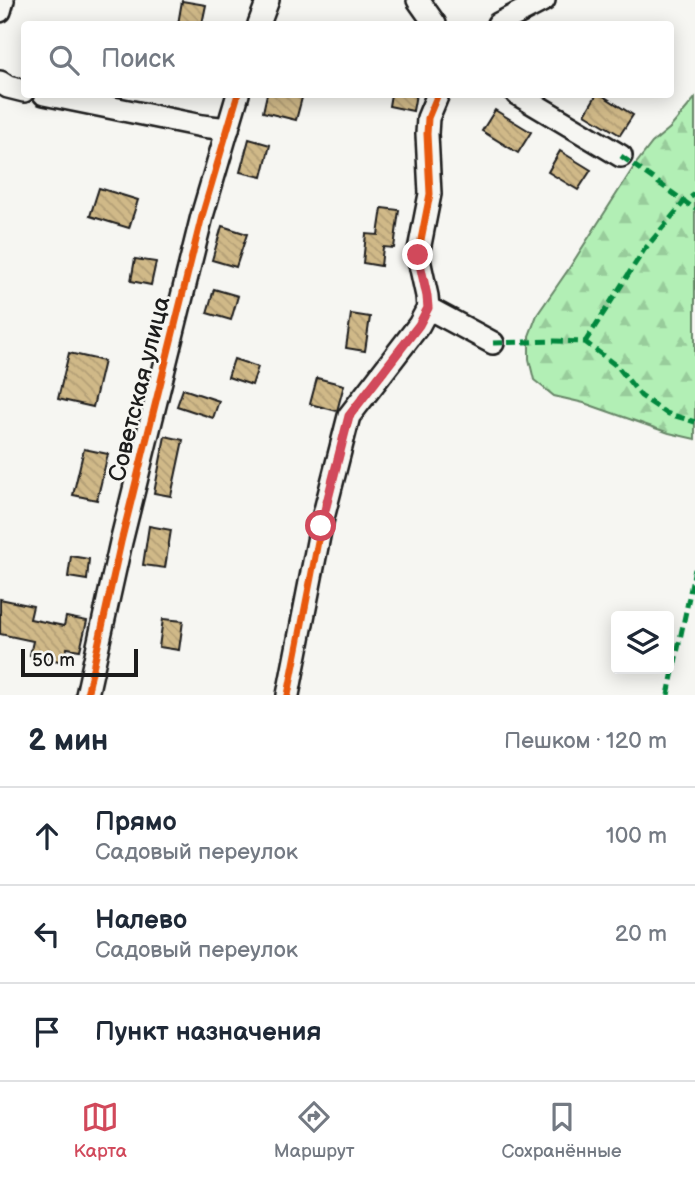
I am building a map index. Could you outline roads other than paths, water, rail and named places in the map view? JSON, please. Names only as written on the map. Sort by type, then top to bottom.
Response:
[{"type":"street","points":[[0,11],[3,0]]},
{"type":"street","points":[[260,21],[268,0]]},
{"type":"street","points":[[418,0],[433,21]]},
{"type":"street","points":[[504,21],[544,0]]},
{"type":"street","points":[[0,82],[21,90]]},
{"type":"street","points":[[64,98],[228,129]]},
{"type":"street","name":"Советская улица","points":[[87,695],[121,542],[202,216],[237,98]]},
{"type":"street","points":[[288,695],[321,526],[349,416],[419,325],[428,308],[418,255],[430,194],[427,134],[429,118],[436,98]]},
{"type":"street","points":[[524,98],[621,156]]},
{"type":"street","points":[[428,308],[493,343]]}]
